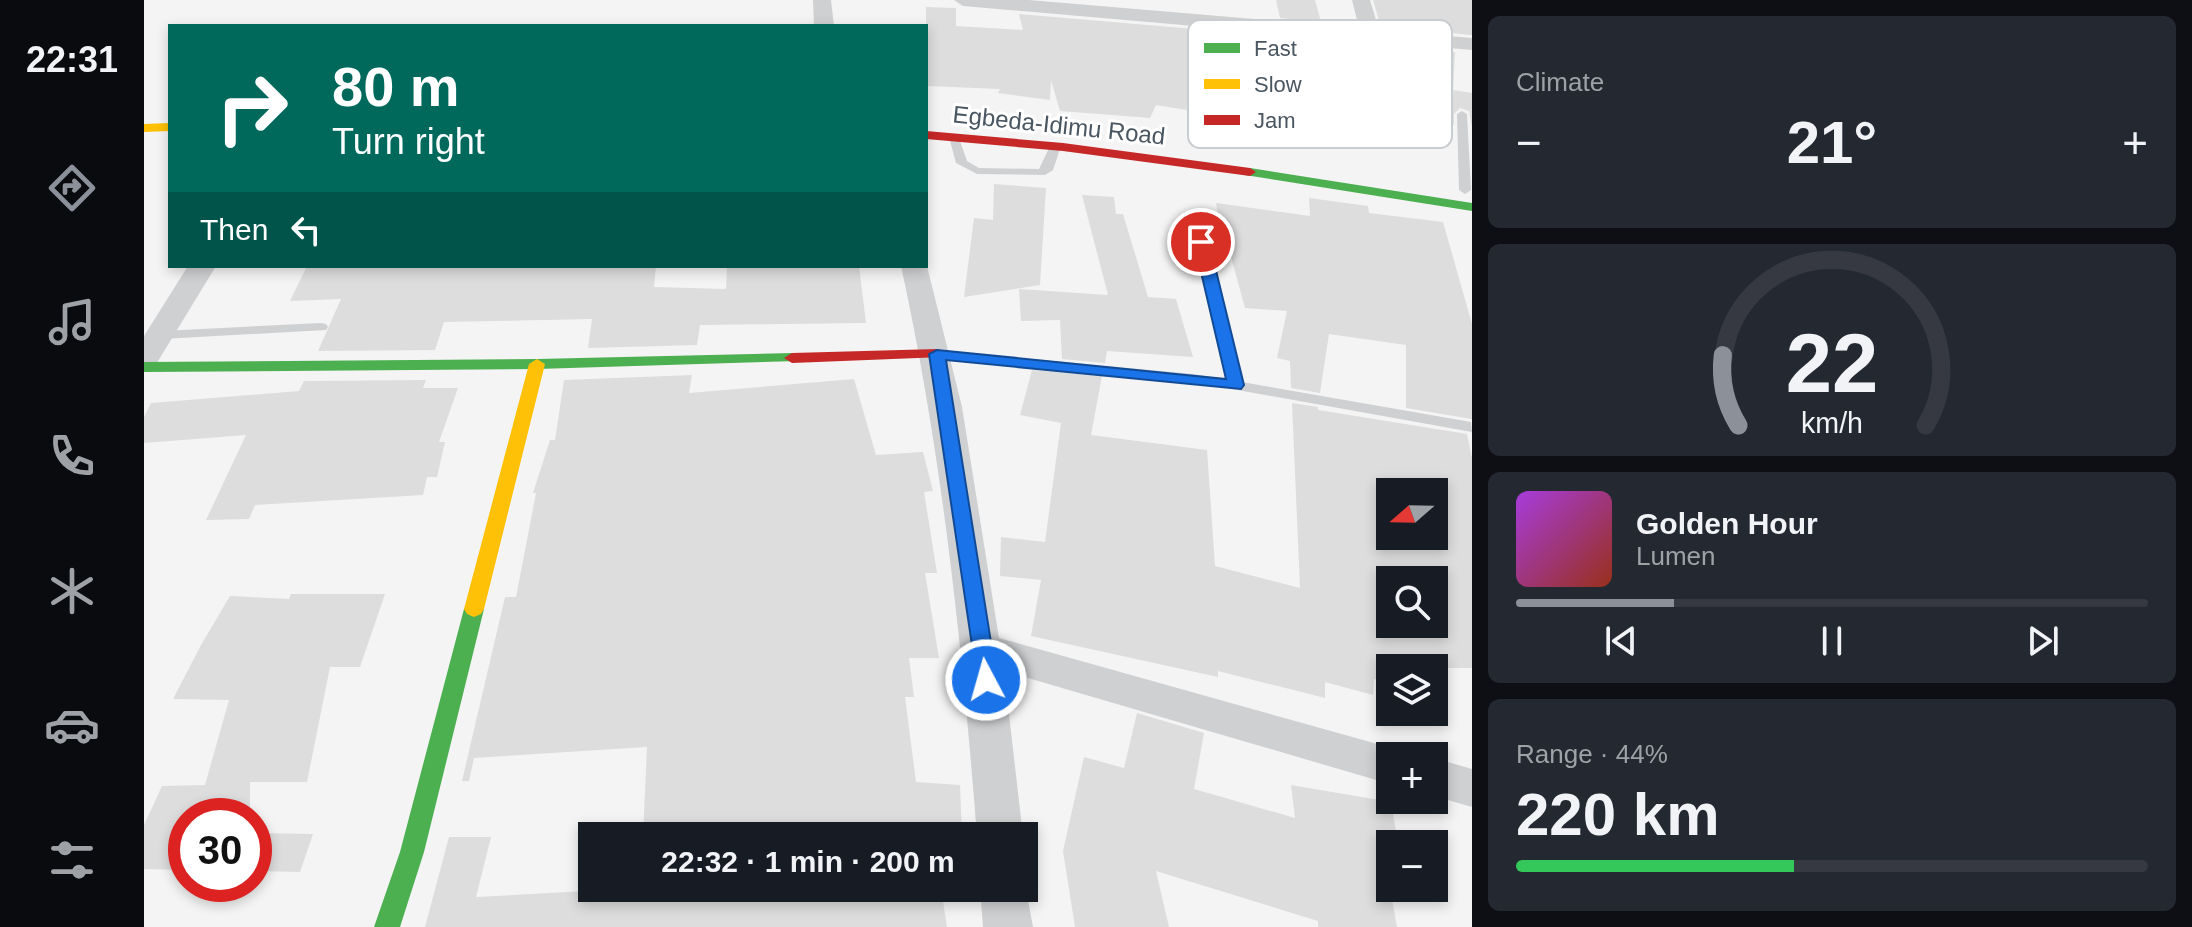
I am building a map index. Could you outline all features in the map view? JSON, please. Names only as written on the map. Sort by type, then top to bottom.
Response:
[{"type":"main road","name":"Egbeda-Idimu Road","points":[[928,122],[1090,136],[1470,196]]},
{"type":"main road","points":[[144,128],[168,127]]},
{"type":"main road","name":"Egbeda-Idimu Road","points":[[928,135],[1055,146],[1470,196]]},
{"type":"main road","points":[[144,140],[168,140]]},
{"type":"main road","points":[[144,367],[537,364],[937,354]]},
{"type":"main road","points":[[387,927],[412,852],[537,364]]},
{"type":"street","points":[[822,0],[824,24]]},
{"type":"street","points":[[963,0],[1196,20]]},
{"type":"street","points":[[1361,0],[1367,20]]},
{"type":"street","points":[[1452,42],[1472,44]]},
{"type":"street","points":[[144,360],[201,268]]},
{"type":"street","points":[[916,268],[937,354],[983,649],[999,822]]},
{"type":"street","points":[[983,649],[1376,761]]},
{"type":"street","points":[[1448,781],[1472,788]]},
{"type":"street","points":[[1005,902],[1008,927]]},
{"type":"lane","points":[[1462,114],[1470,196]]},
{"type":"lane","points":[[954,137],[962,163],[977,171],[1041,173],[1047,170],[1055,146]]},
{"type":"lane","points":[[1195,213],[1235,385]]},
{"type":"lane","points":[[162,335],[321,327]]},
{"type":"lane","points":[[937,354],[1235,385],[1471,427]]},
{"type":"building","points":[[1276,0],[1315,0],[1320,20],[1300,20],[1280,18]]},
{"type":"building","points":[[1373,0],[1472,0],[1472,35],[1452,33],[1452,20],[1379,20]]},
{"type":"building","points":[[926,7],[956,8],[956,26],[1023,30],[1019,14],[1188,28],[1188,110],[1156,105],[1150,118],[1060,111],[1051,80],[1050,100],[998,93],[1000,89],[928,86]]},
{"type":"building","points":[[1452,52],[1455,52],[1453,90],[1472,93],[1472,127],[1469,111],[1460,108],[1454,114],[1452,125]]},
{"type":"building","points":[[994,184],[1046,188],[1040,285],[964,297],[974,218],[993,220]]},
{"type":"building","points":[[1082,195],[1114,197],[1116,214],[1123,214],[1148,297],[1176,299],[1193,357],[1107,351],[1105,363],[1062,359],[1060,320],[1021,321],[1019,289],[1108,295]]},
{"type":"building","points":[[1309,198],[1368,206],[1369,213],[1443,222],[1472,324],[1472,419],[1406,408],[1406,345],[1329,334],[1320,393],[1291,388],[1290,361],[1277,358],[1287,311],[1245,308],[1227,242],[1222,242],[1216,203],[1310,216]]},
{"type":"building","points":[[306,268],[656,268],[654,287],[726,289],[727,268],[859,268],[866,323],[700,325],[697,345],[588,348],[592,319],[444,322],[435,350],[318,351],[341,299],[290,301]]},
{"type":"building","points":[[1032,370],[1102,376],[1091,435],[1207,450],[1215,566],[1300,588],[1292,403],[1467,434],[1472,458],[1472,668],[1448,668],[1448,654],[1376,654],[1373,695],[1325,682],[1325,698],[1218,671],[1218,677],[1031,636],[1041,580],[1000,576],[1001,537],[1045,542],[1061,423],[1020,415]]},
{"type":"building","points":[[692,375],[689,393],[854,379],[876,455],[923,452],[933,491],[924,492],[937,573],[925,573],[939,658],[909,658],[914,697],[905,697],[916,782],[960,785],[961,822],[644,822],[647,747],[474,758],[469,781],[462,781],[505,597],[516,597],[536,493],[533,493],[550,440],[555,440],[564,380]]},
{"type":"building","points":[[426,380],[423,388],[458,388],[439,442],[445,442],[437,477],[427,477],[423,495],[255,505],[249,519],[206,520],[246,435],[144,443],[144,417],[151,403],[299,391],[304,381]]},
{"type":"building","points":[[291,594],[385,594],[360,667],[330,667],[307,782],[250,782],[250,798],[168,798],[168,870],[144,869],[144,825],[162,786],[205,785],[229,700],[173,699],[201,645],[230,596],[289,599]]},
{"type":"building","points":[[1137,713],[1204,733],[1194,789],[1295,818],[1291,785],[1376,799],[1376,814],[1393,814],[1396,830],[1376,830],[1376,902],[1393,902],[1397,927],[1318,927],[1318,921],[1156,871],[1169,927],[1075,927],[1063,851],[1084,757],[1124,768]]},
{"type":"building","points":[[272,833],[313,834],[300,872],[272,871]]},
{"type":"building","points":[[449,837],[491,837],[476,897],[578,891],[578,902],[943,902],[947,927],[425,927]]},
{"type":"traffic: fast","points":[[1250,172],[1472,207]]},
{"type":"traffic: fast","points":[[144,367],[537,364],[792,358]]},
{"type":"traffic: fast","points":[[387,927],[412,852],[474,609]]},
{"type":"traffic: slow","points":[[144,128],[168,127]]},
{"type":"traffic: slow","points":[[474,609],[537,364]]},
{"type":"traffic: jam","points":[[928,135],[1063,147],[1250,172]]},
{"type":"traffic: jam","points":[[792,358],[937,354]]},
{"type":"route","points":[[986,680],[937,354],[1193,378],[1235,385],[1201,242]]}]
